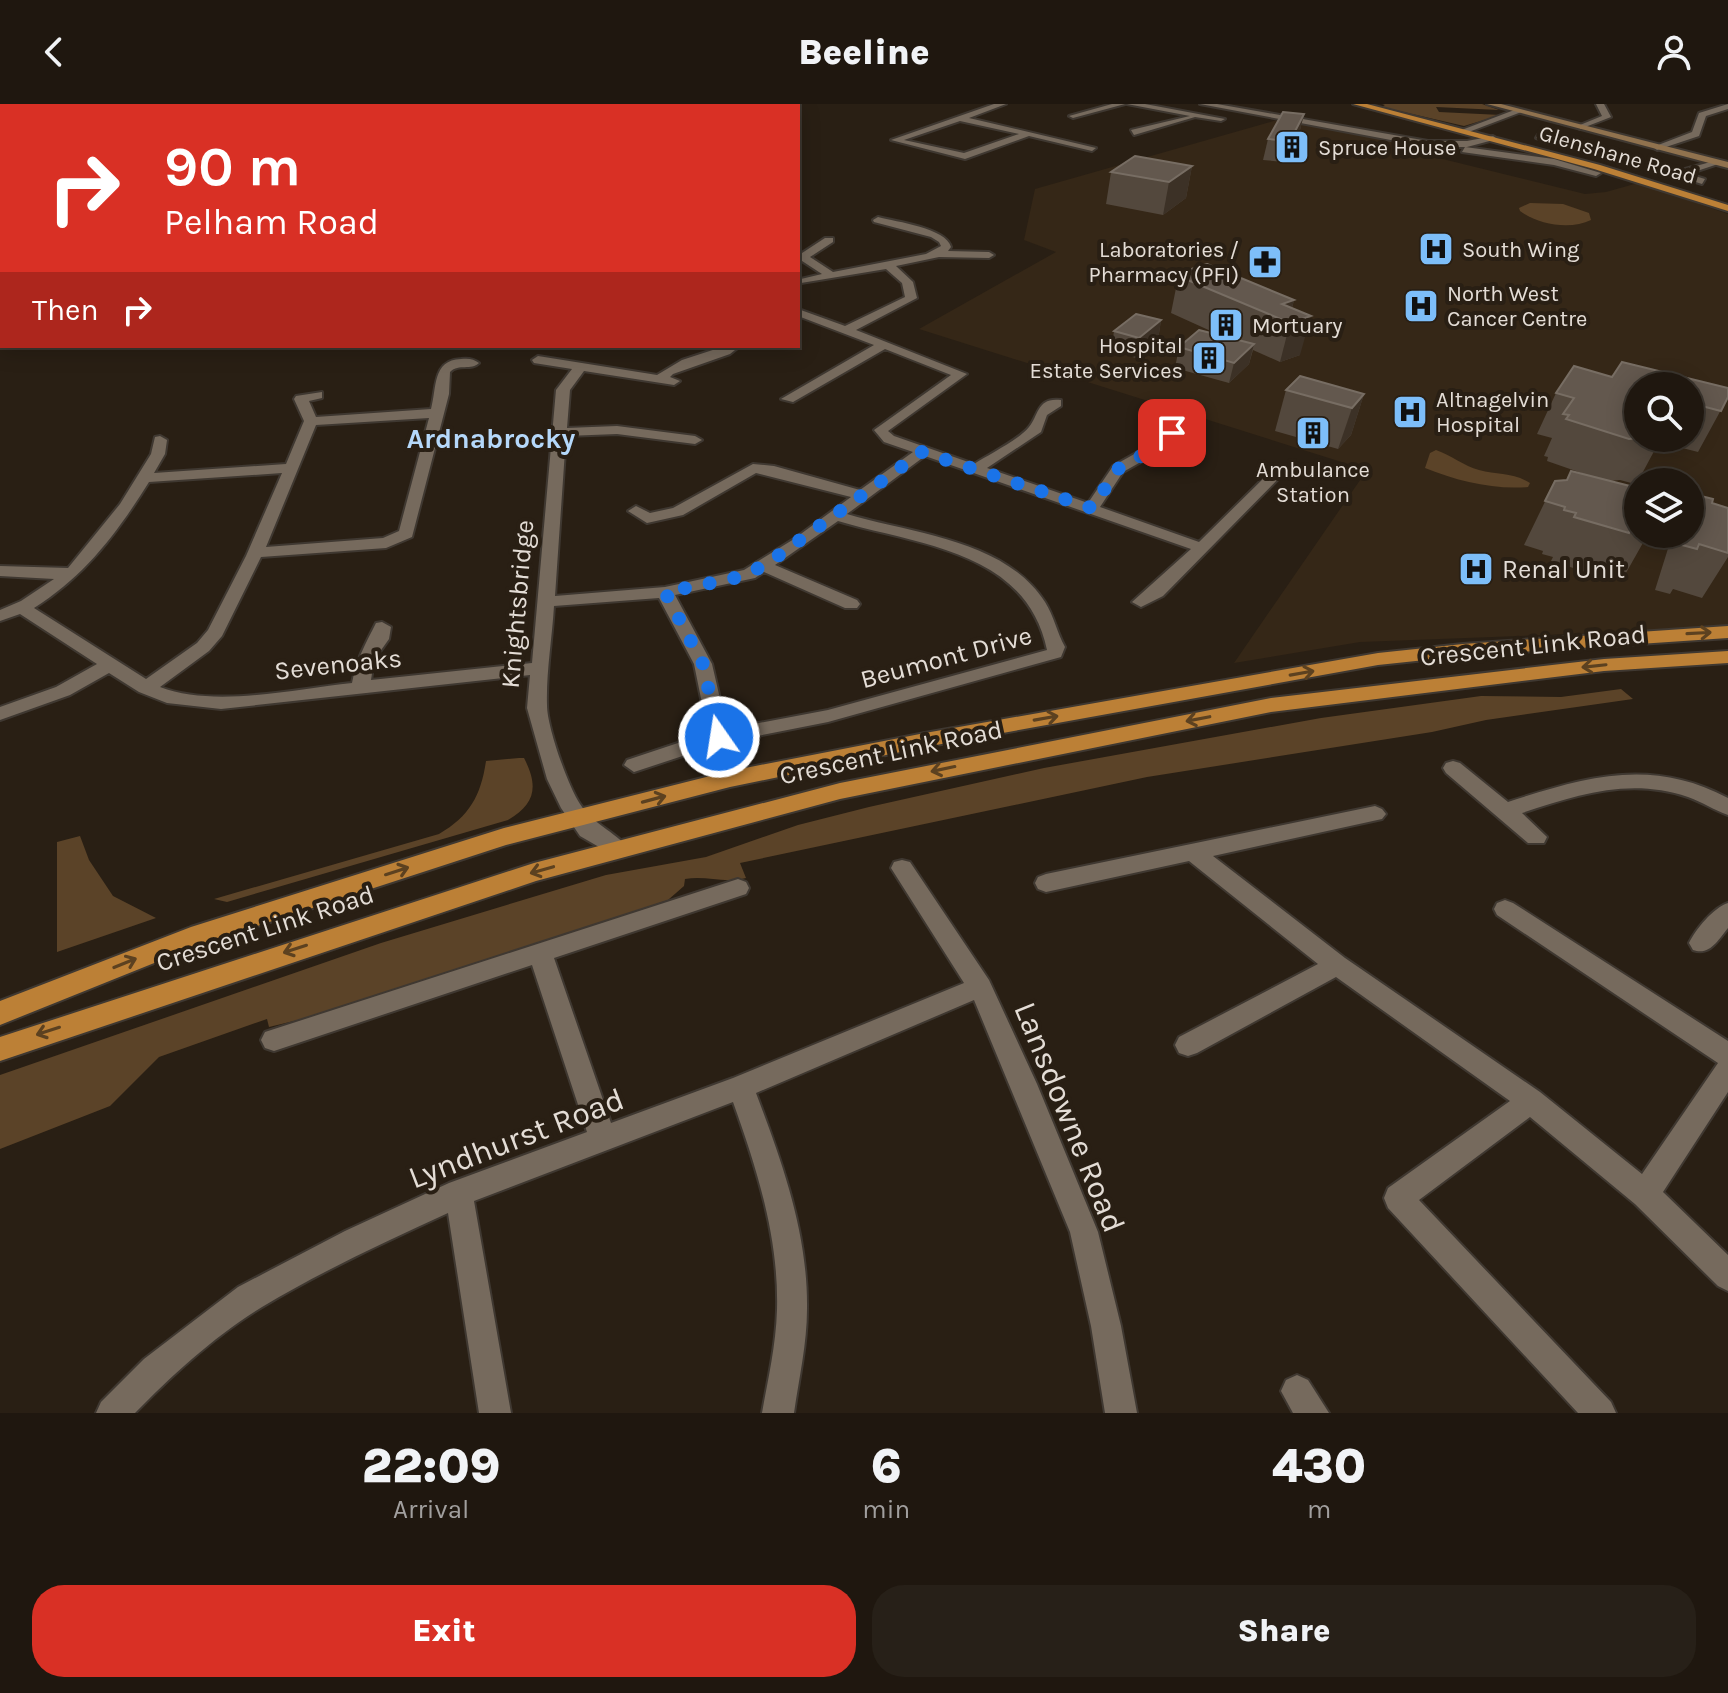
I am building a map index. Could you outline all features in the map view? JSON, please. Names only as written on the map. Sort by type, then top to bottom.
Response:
[{"type":"highway","name":"Glenshane Road","points":[[1357,104],[1597,167],[1728,208]]},
{"type":"highway","name":"Crescent Link Road","points":[[0,1013],[191,937],[504,837],[730,779],[1378,659],[1477,648],[1728,632]]},
{"type":"highway","name":"Crescent Link Road","points":[[0,1049],[534,872],[840,791],[1271,705],[1604,665],[1728,657]]},
{"type":"main road","points":[[1491,104],[1723,164]]},
{"type":"street","points":[[1002,104],[895,140],[965,156],[1028,134]]},
{"type":"street","points":[[1073,116],[1121,104]]},
{"type":"street","points":[[1131,104],[1225,119],[1257,114]]},
{"type":"street","points":[[1204,104],[1554,162],[1596,173]]},
{"type":"street","points":[[1583,127],[1607,117],[1600,104]]},
{"type":"street","points":[[1657,147],[1696,134],[1702,115],[1728,106]]},
{"type":"street","points":[[1284,108],[1315,120],[1328,115]]},
{"type":"street","points":[[1463,131],[1520,111]]},
{"type":"street","points":[[1134,132],[1200,116]]},
{"type":"street","points":[[958,118],[1092,148]]},
{"type":"street","points":[[1557,141],[1594,131]]},
{"type":"street","points":[[1539,136],[1578,146]]},
{"type":"street","points":[[1442,145],[1493,139]]},
{"type":"street","points":[[1678,174],[1723,164]]},
{"type":"street","points":[[1657,168],[1702,181]]},
{"type":"street","points":[[878,220],[944,240],[946,247],[938,254]]},
{"type":"street","points":[[829,240],[803,257],[829,274]]},
{"type":"street","points":[[805,281],[938,254],[989,255]]},
{"type":"street","points":[[846,330],[911,298],[907,282],[888,265]]},
{"type":"street","points":[[800,312],[961,374],[881,430],[889,439],[1199,547]]},
{"type":"street","points":[[788,399],[885,344]]},
{"type":"street","points":[[554,363],[562,348]]},
{"type":"street","points":[[538,360],[668,380],[668,370],[728,348]]},
{"type":"street","points":[[255,553],[386,543],[406,534],[444,369],[458,361],[473,363]]},
{"type":"street","name":"Knightsbridge","points":[[580,367],[565,385],[539,668],[539,719],[561,789],[579,820],[588,830],[618,850]]},
{"type":"street","points":[[146,688],[203,647],[216,632],[255,553],[311,421],[301,399],[317,395]]},
{"type":"street","points":[[976,469],[1036,429],[1041,413],[1056,403]]},
{"type":"street","points":[[311,421],[436,413]]},
{"type":"street","points":[[560,432],[617,430],[683,442]]},
{"type":"street","points":[[1092,508],[1118,469],[1166,442],[1172,433]]},
{"type":"street","points":[[0,616],[24,609],[71,575],[95,551],[144,478],[158,454],[160,440]]},
{"type":"street","points":[[545,602],[665,592],[732,579],[764,566],[922,452]]},
{"type":"street","points":[[144,478],[290,468]]},
{"type":"street","points":[[636,511],[647,518],[678,512],[753,468],[769,469],[863,496]]},
{"type":"street","points":[[1141,602],[1157,592],[1199,547],[1213,539],[1241,511],[1249,498],[1269,484],[1276,474]]},
{"type":"street","name":"Beumont Drive","points":[[634,765],[719,737],[828,716],[1055,653],[1056,647],[1036,601],[1007,574],[954,547],[864,526],[836,516]]},
{"type":"street","points":[[764,566],[851,604]]},
{"type":"street","points":[[0,571],[71,575]]},
{"type":"street","points":[[665,592],[703,664],[719,737]]},
{"type":"street","name":"Sevenoaks","points":[[24,609],[69,635],[146,688],[174,699],[221,703],[539,668]]},
{"type":"street","points":[[360,688],[365,659],[380,639],[382,627]]},
{"type":"street","points":[[0,714],[63,691],[109,665]]},
{"type":"street","points":[[1453,768],[1536,837]]},
{"type":"street","points":[[1505,811],[1585,785],[1632,781],[1672,786],[1728,807]]},
{"type":"street","points":[[1046,883],[1375,814]]},
{"type":"street","points":[[1194,853],[1337,965],[1531,1101],[1645,1194],[1728,1276]]},
{"type":"street","name":"Lansdowne Road","points":[[902,868],[980,987],[1024,1084],[1084,1232],[1106,1326],[1121,1413]]},
{"type":"street","points":[[274,1040],[738,888]]},
{"type":"street","points":[[1505,909],[1728,1055]]},
{"type":"street","points":[[1701,943],[1728,912]]},
{"type":"street","points":[[540,952],[603,1140]]},
{"type":"street","points":[[1188,1045],[1337,965]]},
{"type":"street","name":"Lyndhurst Road","points":[[112,1413],[155,1370],[249,1298],[355,1241],[459,1193],[741,1087],[980,987]]},
{"type":"street","points":[[1645,1194],[1728,1070]]},
{"type":"street","points":[[741,1087],[774,1178],[785,1234],[792,1307],[778,1413]]},
{"type":"street","points":[[1531,1101],[1398,1198],[1600,1413]]},
{"type":"street","points":[[459,1193],[495,1413]]},
{"type":"shaded area","points":[[1382,104],[1482,104],[1499,110],[1436,107],[1439,112],[1501,115],[1464,126],[1382,107],[1385,105]]},
{"type":"shaded area","name":"Altnagelvin Hospital","points":[[1277,120],[1412,144],[1406,150],[1585,194],[1638,183],[1728,214],[1728,628],[1360,642],[1234,663],[1367,470],[919,329],[1056,252],[1024,240],[1035,189]]},
{"type":"shaded area","points":[[1530,203],[1563,204],[1589,213],[1591,220],[1574,225],[1545,223],[1520,211],[1519,208]]},
{"type":"shaded area","points":[[1436,450],[1473,468],[1511,475],[1530,483],[1528,487],[1515,488],[1489,486],[1425,468],[1430,453]]},
{"type":"shaded area","points":[[1621,689],[1633,699],[1486,720],[1432,732],[1147,777],[740,863],[746,878],[685,879],[684,886],[668,900],[352,1007],[269,1027],[267,1019],[159,1057],[110,1106],[0,1149],[0,1075],[381,943],[606,875],[706,857],[798,825],[1044,768],[1321,718],[1481,696],[1561,697]]},
{"type":"shaded area","points":[[524,758],[532,778],[532,794],[524,808],[508,820],[227,902],[214,899],[439,834],[459,820],[472,804],[486,761]]},
{"type":"shaded area","points":[[80,836],[89,860],[113,896],[156,918],[57,952],[57,842]]},
{"type":"building","points":[[1283,112],[1304,114],[1290,141],[1268,139]]},
{"type":"building","points":[[1135,156],[1192,166],[1169,182],[1111,172]]},
{"type":"building","points":[[1207,264],[1294,300],[1282,304],[1311,316],[1290,323],[1178,276]]},
{"type":"building","points":[[1136,314],[1161,320],[1139,338],[1114,331]]},
{"type":"building","points":[[1199,330],[1254,344],[1234,363],[1179,347]]},
{"type":"building","points":[[1622,362],[1663,372],[1624,372],[1624,437],[1566,419],[1569,415],[1563,414],[1574,398],[1556,393],[1574,366],[1612,377]]},
{"type":"building","points":[[1300,376],[1364,394],[1352,408],[1286,390]]},
{"type":"building","points":[[1704,382],[1728,388],[1728,397],[1721,411],[1704,407]]},
{"type":"building","points":[[1571,471],[1624,484],[1624,532],[1574,517],[1576,513],[1545,501],[1555,481],[1567,480]]},
{"type":"building","points":[[1704,497],[1728,508],[1728,553],[1704,546]]},
{"type":"place","name":"Spruce House","points":[[1292,147]]},
{"type":"place","name":"South Wing","points":[[1436,249]]},
{"type":"place","name":"Laboratories / Pharmacy (PFI)","points":[[1265,262]]},
{"type":"place","name":"North West Cancer Centre","points":[[1421,306]]},
{"type":"place","name":"Mortuary","points":[[1226,325]]},
{"type":"place","name":"Hospital Estate Services","points":[[1209,358]]},
{"type":"place","name":"Altnagelvin Hospital","points":[[1410,412]]},
{"type":"place","name":"Ambulance Station","points":[[1313,433]]},
{"type":"place","name":"Renal Unit","points":[[1476,569]]},
{"type":"district","name":"Ardnabrocky","points":[[491,438]]},
{"type":"route","points":[[719,737],[703,664],[665,592],[732,579],[764,566],[922,452],[1092,508],[1118,469],[1166,442],[1172,433]]}]
